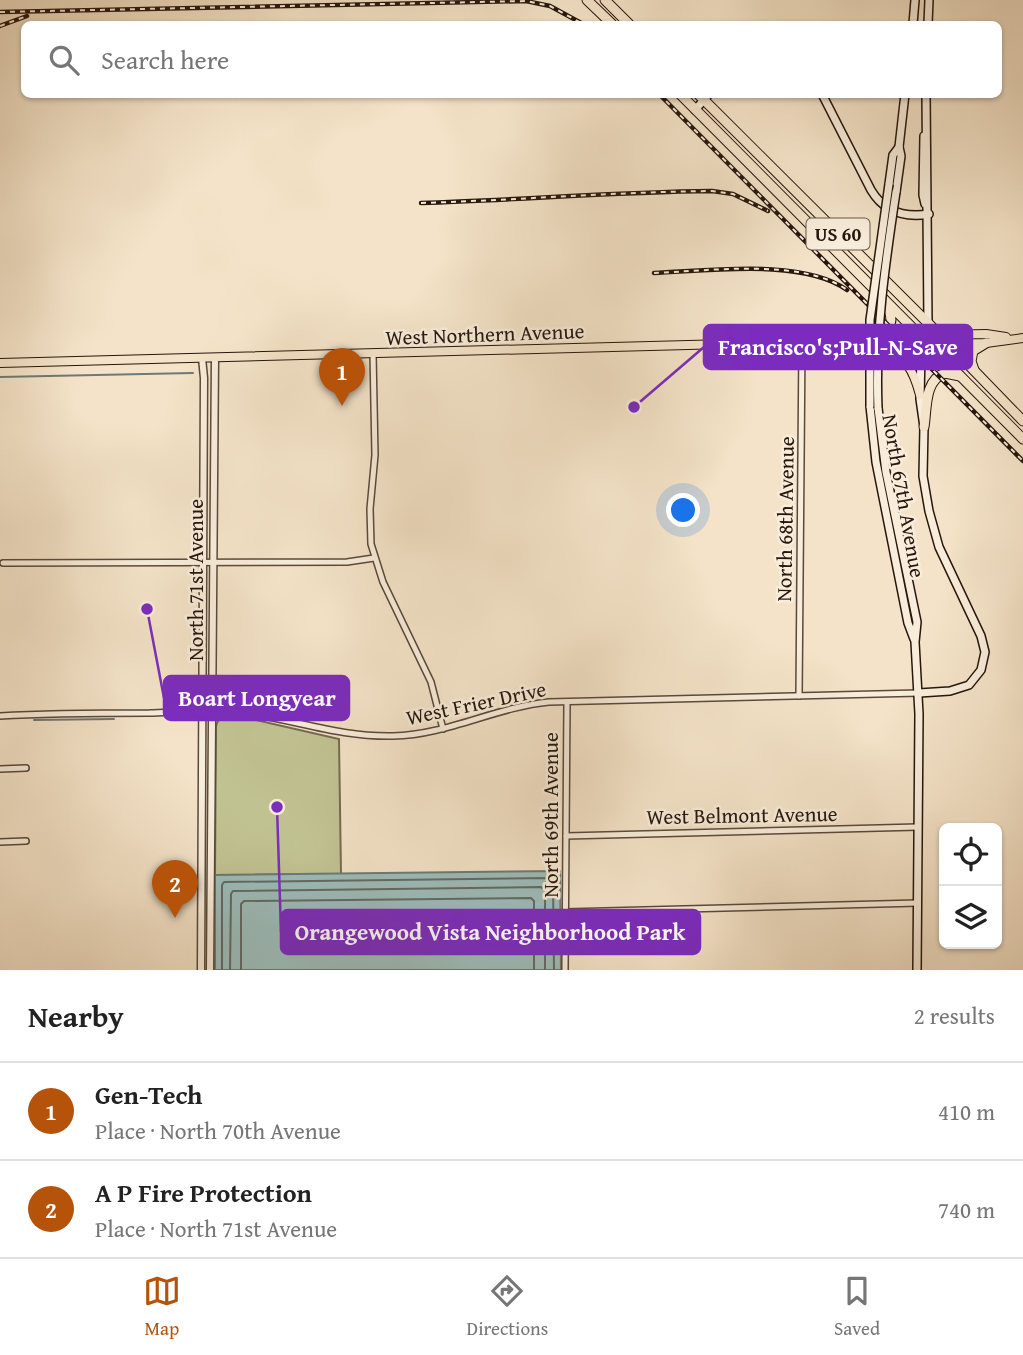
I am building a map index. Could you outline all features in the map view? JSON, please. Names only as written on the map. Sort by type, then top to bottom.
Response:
[{"type":"highway","points":[[587,0],[609,21]]},
{"type":"highway","points":[[605,0],[626,21]]},
{"type":"highway","name":"US 60","points":[[684,98],[1023,439]]},
{"type":"highway","name":"US 60","points":[[706,98],[1023,421]]},
{"type":"highway","points":[[874,336],[882,335],[888,330],[891,319],[888,308],[875,290]]},
{"type":"highway","points":[[920,357],[926,349],[926,343],[956,353]]},
{"type":"highway","points":[[976,374],[971,355],[975,348],[986,343]]},
{"type":"highway","points":[[924,427],[929,390],[933,381],[944,373],[961,377]]},
{"type":"main road","points":[[913,21],[915,0]]},
{"type":"main road","points":[[928,21],[929,0]]},
{"type":"main road","points":[[695,110],[703,98]]},
{"type":"main road","points":[[824,98],[880,204],[901,214],[929,214]]},
{"type":"main road","name":"North 67th Avenue","points":[[874,407],[879,308],[901,156],[899,147],[905,98]]},
{"type":"main road","points":[[926,98],[929,214],[929,323],[926,343]]},
{"type":"main road","name":"North 67th Avenue","points":[[899,147],[893,156],[870,320],[874,407],[917,622],[917,970]]},
{"type":"main road","name":"West Northern Avenue","points":[[802,342],[811,347],[908,345],[926,343],[939,335],[986,334],[1023,338]]},
{"type":"main road","name":"West Northern Avenue","points":[[0,363],[802,342],[811,338],[874,336],[948,344],[986,343],[1012,338]]},
{"type":"main road","points":[[861,346],[890,351],[901,357],[913,373],[920,395]]},
{"type":"main road","name":"North 67th Avenue","points":[[919,693],[950,691],[969,685],[981,670],[985,652],[981,636],[935,536],[925,489],[920,357]]},
{"type":"street","name":"North 68th Avenue","points":[[799,696],[802,342]]},
{"type":"street","points":[[373,354],[375,455],[369,526],[374,558],[431,682],[443,729]]},
{"type":"street","name":"North 71st Avenue","points":[[210,970],[215,358]]},
{"type":"street","name":"North 71st Avenue","points":[[201,970],[202,359]]},
{"type":"street","points":[[3,563],[347,562],[374,558]]},
{"type":"street","points":[[202,651],[212,651]]},
{"type":"street","name":"West Frier Drive","points":[[0,716],[212,711],[255,715],[325,730],[393,736],[443,729],[532,705],[567,702],[919,693]]},
{"type":"street","name":"North 69th Avenue","points":[[565,970],[567,702]]},
{"type":"street","points":[[0,769],[26,768]]},
{"type":"street","points":[[201,791],[211,792]]},
{"type":"street","name":"West Belmont Avenue","points":[[566,836],[918,827]]},
{"type":"street","points":[[0,842],[26,841]]},
{"type":"street","points":[[565,912],[918,903]]},
{"type":"green space","points":[[223,718],[256,720],[339,739],[341,874],[215,875],[216,726]]},
{"type":"water","points":[[560,871],[561,970],[215,970],[215,875]]},
{"type":"waterway","points":[[0,377],[193,373]]},
{"type":"waterway","points":[[34,720],[114,719]]},
{"type":"railway","points":[[0,12],[526,1],[550,6],[578,21]]},
{"type":"railway","points":[[0,26],[27,16]]},
{"type":"railway","points":[[663,98],[1023,461]]},
{"type":"railway","points":[[421,203],[712,191],[733,194],[768,211]]},
{"type":"railway","points":[[654,273],[727,269],[781,270],[828,280],[847,290]]},
{"type":"place","name":"Gen-Tech","points":[[342,406]]},
{"type":"place","name":"Francisco's;Pull-N-Save","points":[[634,407]]},
{"type":"place","name":"Boart Longyear","points":[[147,609]]},
{"type":"place","name":"Orangewood Vista Neighborhood Park","points":[[277,807]]},
{"type":"place","name":"A P Fire Protection","points":[[175,918]]}]
